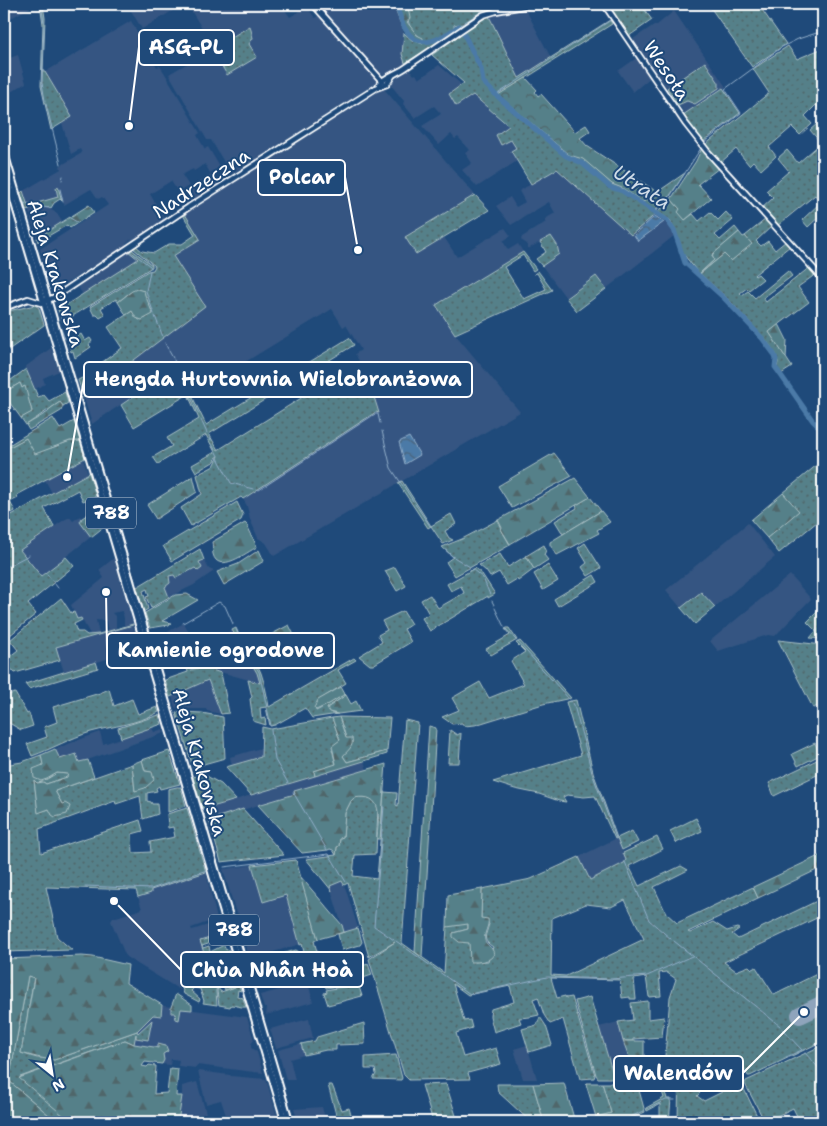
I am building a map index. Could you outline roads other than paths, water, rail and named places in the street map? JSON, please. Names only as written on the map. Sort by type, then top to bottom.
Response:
[{"type":"main road","name":"Aleja Krakowska","points":[[4,151],[45,301],[285,1122]]},
{"type":"main road","name":"Aleja Krakowska","points":[[4,168],[290,1122]]},
{"type":"street","points":[[313,4],[384,80]]},
{"type":"street","name":"Nadrzeczna","points":[[45,301],[202,198],[376,88],[384,80],[483,15],[493,11],[534,4]]},
{"type":"street","name":"Wesoła","points":[[604,4],[707,152],[823,279]]},
{"type":"street","points":[[4,308],[28,299],[45,301]]},
{"type":"water","points":[[655,216],[664,222],[638,241],[634,235]]},
{"type":"water","points":[[409,437],[420,455],[405,464],[399,442]]},
{"type":"waterway","points":[[41,4],[44,22]]},
{"type":"waterway","name":"Utrata","points":[[396,4],[404,27],[418,41],[432,41],[459,26],[460,28]]},
{"type":"waterway","points":[[459,26],[490,4]]},
{"type":"waterway","points":[[496,95],[611,20]]},
{"type":"waterway","points":[[44,26],[42,83],[45,101]]},
{"type":"waterway","points":[[704,143],[741,113],[725,89],[782,47],[798,39],[823,31]]},
{"type":"waterway","name":"Utrata","points":[[463,32],[481,69],[483,82],[496,95],[566,156],[582,163],[610,187],[622,191],[667,220],[674,230],[685,263],[724,298],[762,338],[774,354],[776,359],[775,367],[813,421],[823,431]]},
{"type":"waterway","points":[[46,104],[61,164]]},
{"type":"waterway","points":[[655,211],[669,198],[701,148]]},
{"type":"waterway","points":[[62,180],[63,176]]},
{"type":"waterway","points":[[60,189],[63,202]]},
{"type":"waterway","points":[[21,194],[26,209]]},
{"type":"waterway","points":[[4,201],[8,202]]},
{"type":"waterway","points":[[23,202],[30,206],[51,208]]},
{"type":"waterway","points":[[26,214],[33,236]]},
{"type":"waterway","points":[[70,218],[77,222]]},
{"type":"waterway","points":[[35,242],[46,278]]},
{"type":"waterway","points":[[130,251],[151,268]]},
{"type":"waterway","points":[[150,271],[146,291],[154,314]]},
{"type":"waterway","points":[[46,280],[49,293]]},
{"type":"waterway","points":[[52,302],[56,314]]},
{"type":"waterway","points":[[155,316],[163,337]]},
{"type":"waterway","points":[[57,319],[65,339]]},
{"type":"waterway","points":[[165,343],[168,349]]},
{"type":"waterway","points":[[65,344],[72,371]]},
{"type":"waterway","points":[[169,351],[173,358]]},
{"type":"waterway","points":[[174,360],[189,393]]},
{"type":"waterway","points":[[73,374],[80,398]]},
{"type":"waterway","points":[[190,396],[199,414]]},
{"type":"waterway","points":[[82,405],[89,427]]},
{"type":"waterway","points":[[257,489],[259,490],[375,414],[378,414],[380,423]]},
{"type":"waterway","points":[[201,420],[207,433]]},
{"type":"waterway","points":[[382,431],[391,468],[403,486]]},
{"type":"waterway","points":[[90,433],[95,448]]},
{"type":"waterway","points":[[209,436],[211,440]]},
{"type":"waterway","points":[[212,444],[218,456]]},
{"type":"waterway","points":[[97,455],[107,490]]},
{"type":"waterway","points":[[218,458],[231,483],[253,489]]},
{"type":"waterway","points":[[404,487],[413,501]]},
{"type":"waterway","points":[[109,496],[130,565]]},
{"type":"waterway","points":[[415,504],[430,526]]},
{"type":"waterway","points":[[446,550],[470,567]]},
{"type":"waterway","points":[[4,568],[29,555]]},
{"type":"waterway","points":[[131,569],[135,581]]},
{"type":"waterway","points":[[472,569],[483,578],[490,595]]},
{"type":"waterway","points":[[47,574],[58,588]]},
{"type":"waterway","points":[[137,589],[143,610]]},
{"type":"waterway","points":[[492,601],[494,605]]},
{"type":"waterway","points":[[183,623],[219,602],[225,606],[233,624]]},
{"type":"waterway","points":[[495,608],[504,627]]},
{"type":"waterway","points":[[144,614],[157,656]]},
{"type":"waterway","points":[[236,629],[240,640],[259,672],[271,726]]},
{"type":"waterway","points":[[506,629],[516,640]]},
{"type":"waterway","points":[[518,642],[569,699]]},
{"type":"waterway","points":[[158,659],[159,664]]},
{"type":"waterway","points":[[162,677],[165,686]]},
{"type":"waterway","points":[[165,688],[172,708]]},
{"type":"waterway","points":[[571,701],[575,709],[592,773],[616,838]]},
{"type":"waterway","points":[[174,716],[191,773]]},
{"type":"waterway","points":[[271,730],[275,760],[288,783]]},
{"type":"waterway","points":[[172,750],[176,762]]},
{"type":"waterway","points":[[177,766],[182,783]]},
{"type":"waterway","points":[[192,777],[197,795]]},
{"type":"waterway","points":[[183,786],[188,804]]},
{"type":"waterway","points":[[293,792],[327,850]]},
{"type":"waterway","points":[[198,799],[201,807],[204,809]]},
{"type":"waterway","points":[[384,806],[374,926],[394,940]]},
{"type":"waterway","points":[[189,807],[210,881]]},
{"type":"waterway","points":[[205,814],[217,861]]},
{"type":"waterway","points":[[224,867],[329,854],[346,882]]},
{"type":"waterway","points":[[625,862],[649,920],[671,939]]},
{"type":"waterway","points":[[218,866],[232,911]]},
{"type":"waterway","points":[[85,886],[151,889],[207,870]]},
{"type":"waterway","points":[[211,886],[221,916]]},
{"type":"waterway","points":[[235,919],[246,960]]},
{"type":"waterway","points":[[223,927],[228,942]]},
{"type":"waterway","points":[[396,941],[470,994],[547,977],[611,979],[647,976],[692,956]]},
{"type":"waterway","points":[[674,941],[780,1026]]},
{"type":"waterway","points":[[229,945],[232,954]]},
{"type":"waterway","points":[[232,957],[240,982]]},
{"type":"waterway","points":[[247,964],[255,992]]},
{"type":"waterway","points":[[241,986],[247,1006]]},
{"type":"waterway","points":[[257,998],[262,1016]]},
{"type":"waterway","points":[[266,1028],[271,1045]]},
{"type":"waterway","points":[[782,1029],[802,1050]]},
{"type":"waterway","points":[[784,1058],[802,1050]]},
{"type":"waterway","points":[[273,1053],[281,1080]]},
{"type":"waterway","points":[[805,1053],[823,1073]]},
{"type":"waterway","points":[[283,1087],[293,1118]]},
{"type":"waterway","points":[[647,1109],[666,1100],[675,1100]]},
{"type":"waterway","points":[[620,1122],[643,1111]]},
{"type":"place","name":"ASG-PL","points":[[129,126]]},
{"type":"place","name":"Polcar","points":[[358,250]]},
{"type":"place","name":"Hengda Hurtownia Wielobranżowa","points":[[67,477]]},
{"type":"place","name":"Kamienie ogrodowe","points":[[106,592]]},
{"type":"place","name":"Chùa Nhân Hoà","points":[[114,901]]},
{"type":"place","name":"Walendów","points":[[804,1012]]}]
